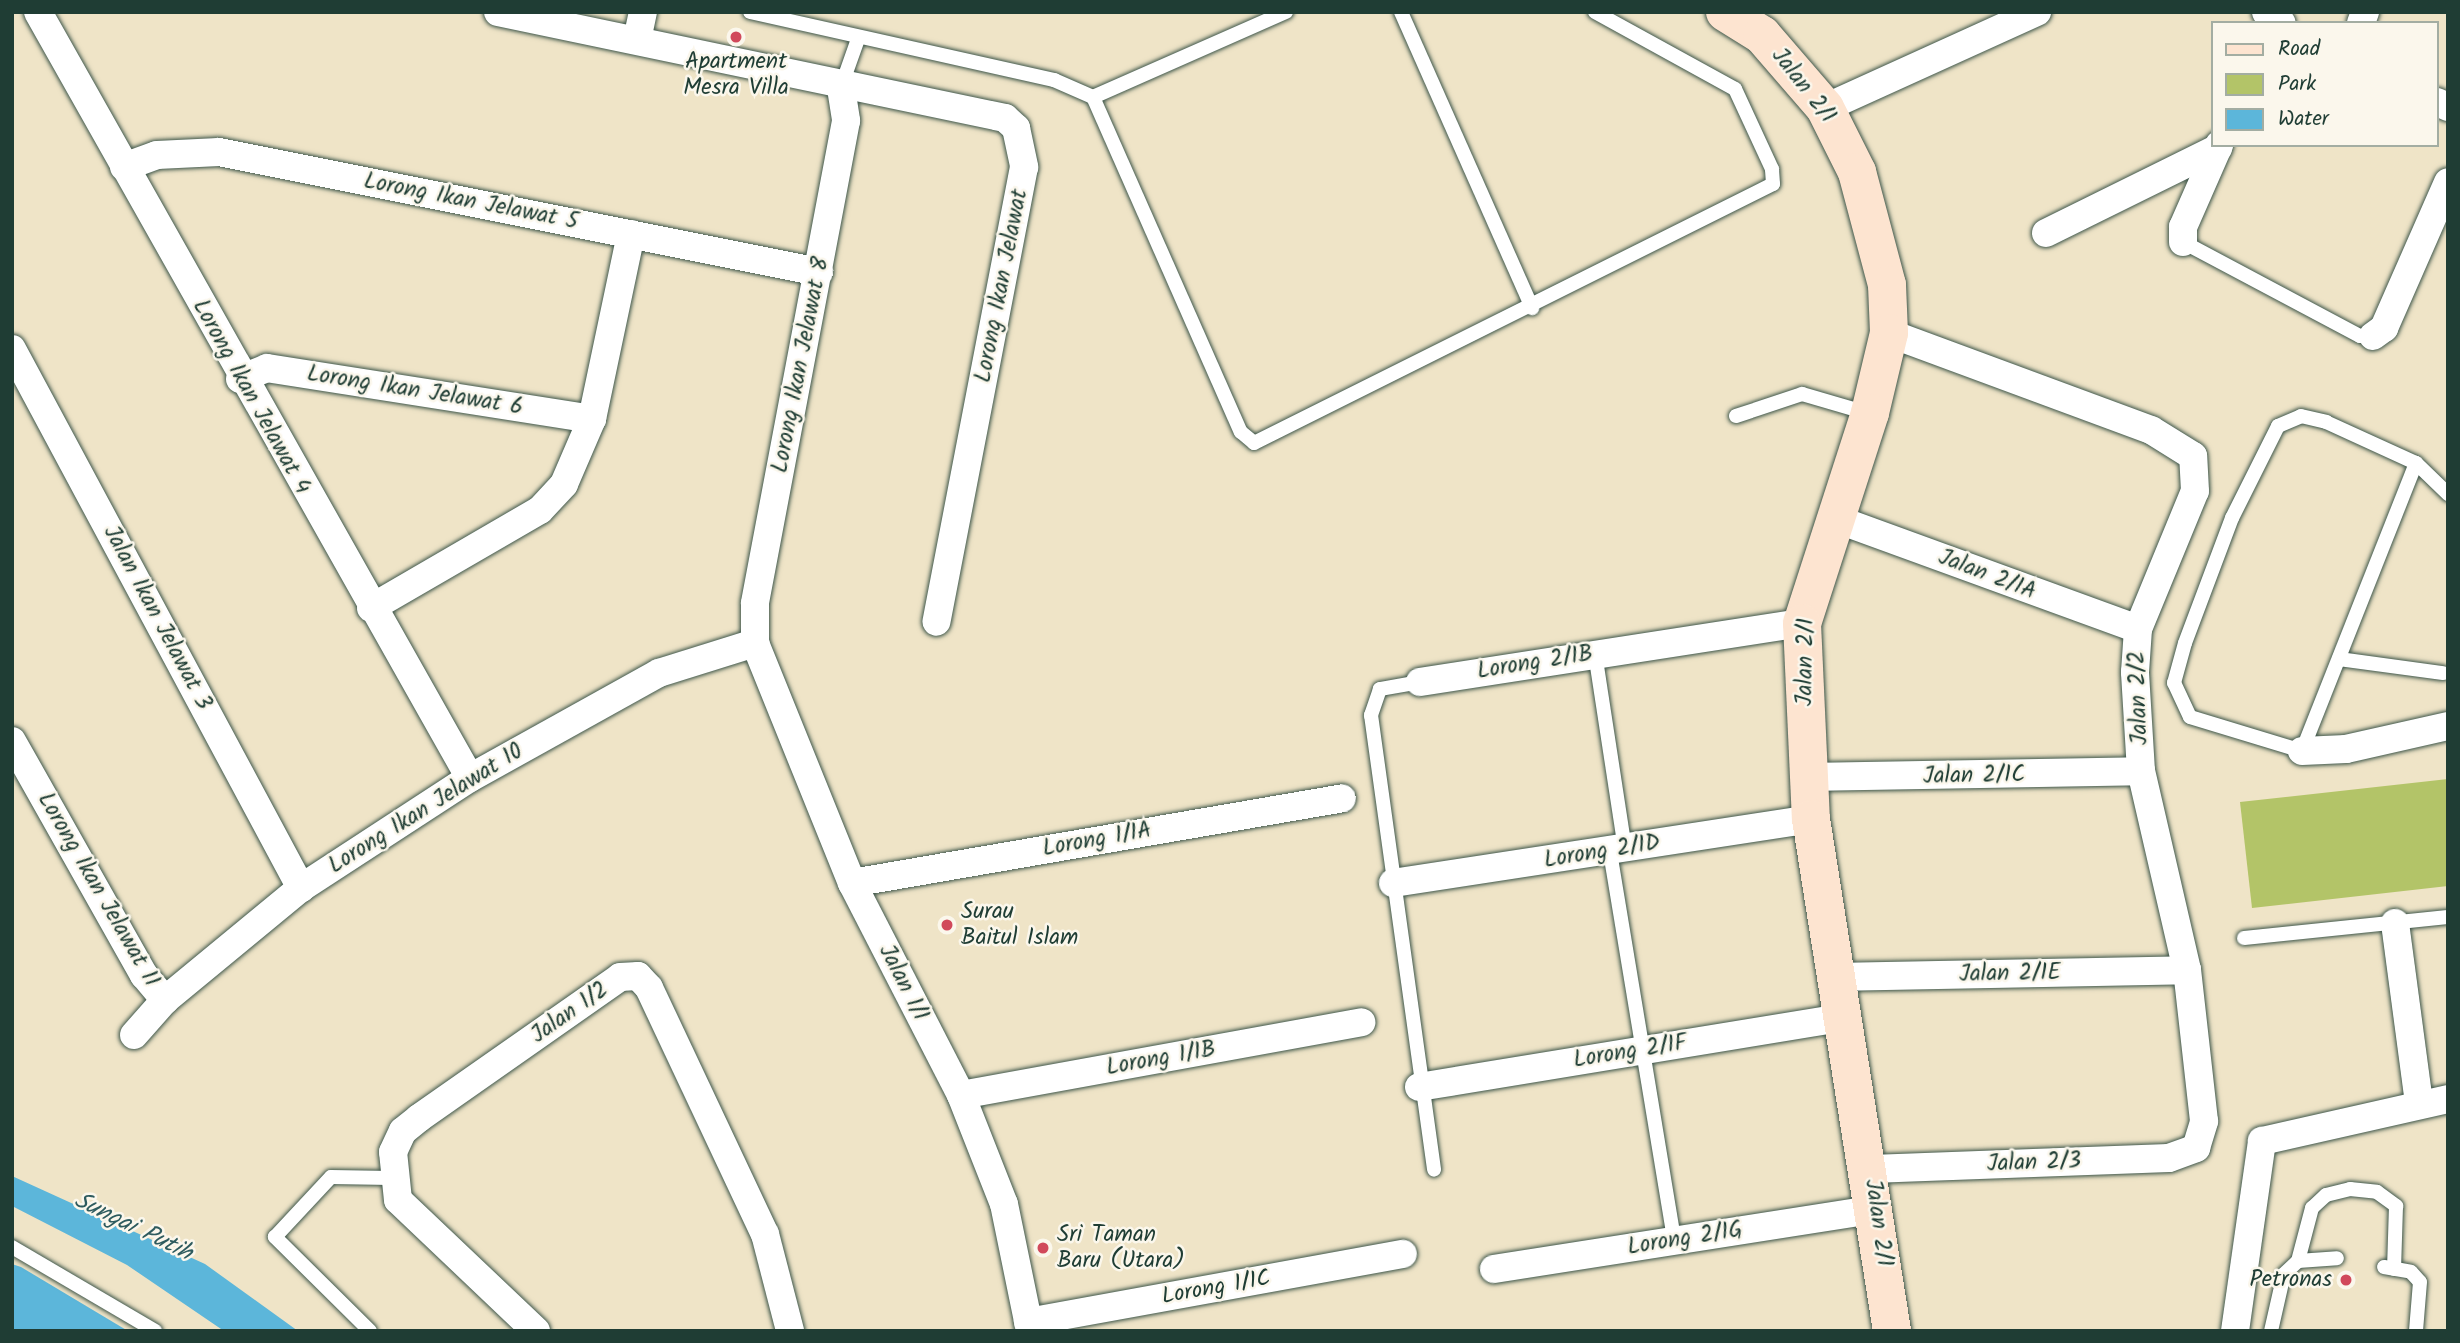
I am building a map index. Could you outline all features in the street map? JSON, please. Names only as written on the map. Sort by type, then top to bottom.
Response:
[{"type":"street","name":"Lorong Ikan Jelawat 4","points":[[38,12],[240,379],[470,778]]},
{"type":"street","name":"Lorong Ikan Jelawat","points":[[498,12],[637,40],[841,88],[1005,118],[1026,152],[936,622]]},
{"type":"street","points":[[637,40],[643,12]]},
{"type":"street","name":"Jalan 2/1","points":[[1725,12],[1762,35],[1825,108],[1857,172],[1878,241],[1889,333],[1870,414],[1802,623],[1806,777],[1811,819],[1840,1018],[1871,1169],[1892,1331]]},
{"type":"street","points":[[1825,108],[2037,12]]},
{"type":"street","name":"Lorong Ikan Jelawat 8","points":[[755,643],[755,604],[846,121],[841,88]]},
{"type":"street","points":[[2046,233],[2219,147]]},
{"type":"street","points":[[2183,242],[2183,227],[2219,147]]},
{"type":"street","name":"Lorong Ikan Jelawat 5","points":[[124,167],[157,155],[219,152],[818,272]]},
{"type":"street","points":[[2373,336],[2384,328],[2448,182]]},
{"type":"street","points":[[371,608],[540,510],[564,484],[592,419],[631,234]]},
{"type":"street","name":"Jalan 2/2","points":[[1889,333],[2151,430],[2193,456],[2195,491],[2138,629],[2141,771],[2187,970],[2204,1122],[2196,1148]]},
{"type":"street","name":"Jalan Ikan Jelawat 3","points":[[12,349],[301,888]]},
{"type":"street","name":"Lorong Ikan Jelawat 6","points":[[240,379],[267,368],[592,419]]},
{"type":"street","name":"Jalan 2/1A","points":[[1836,519],[2138,629]]},
{"type":"street","name":"Lorong 2/1B","points":[[1420,682],[1802,623]]},
{"type":"street","name":"Lorong Ikan Jelawat 10","points":[[134,1035],[165,1000],[301,888],[470,778],[659,673],[755,643]]},
{"type":"street","name":"Jalan 1/1","points":[[755,643],[852,883],[961,1095],[1004,1204],[1029,1326]]},
{"type":"street","points":[[2302,751],[2346,749],[2448,726]]},
{"type":"street","name":"Lorong Ikan Jelawat 11","points":[[12,741],[144,975],[165,1000]]},
{"type":"street","name":"Jalan 2/1C","points":[[1806,777],[2141,771]]},
{"type":"street","name":"Lorong 1/1A","points":[[852,883],[1342,798]]},
{"type":"street","name":"Lorong 2/1D","points":[[1393,883],[1618,851],[1811,819]]},
{"type":"street","points":[[2395,923],[2419,1103]]},
{"type":"street","name":"Jalan 2/1E","points":[[1834,977],[2187,970]]},
{"type":"street","name":"Jalan 1/2","points":[[391,1178],[402,1131],[620,977],[638,976],[649,988],[765,1234],[790,1331]]},
{"type":"street","name":"Lorong 2/1F","points":[[1419,1087],[1840,1018]]},
{"type":"street","name":"Lorong 1/1B","points":[[961,1095],[1361,1023]]},
{"type":"street","points":[[2235,1331],[2262,1141],[2419,1103],[2448,1099]]},
{"type":"street","name":"Jalan 2/3","points":[[1871,1169],[2169,1158],[2196,1148]]},
{"type":"street","points":[[391,1178],[398,1200],[536,1331]]},
{"type":"street","name":"Lorong 2/1G","points":[[1494,1269],[1877,1209]]},
{"type":"street","name":"Lorong 1/1C","points":[[1029,1326],[1403,1254]]},
{"type":"lane","points":[[750,12],[858,39],[1054,80],[1093,97],[1241,432],[1254,443],[1532,308],[1773,184],[1772,169],[1735,89],[1595,12]]},
{"type":"lane","points":[[1093,97],[1286,12]]},
{"type":"lane","points":[[1401,12],[1532,308]]},
{"type":"lane","points":[[841,88],[858,39]]},
{"type":"lane","points":[[2183,242],[2360,336],[2373,336]]},
{"type":"lane","points":[[1736,416],[1802,394],[1870,414]]},
{"type":"lane","points":[[2416,463],[2302,751],[2190,717],[2174,683],[2232,518],[2278,426],[2301,416],[2416,463],[2448,494]]},
{"type":"lane","points":[[1595,653],[1642,1050],[1674,1240]]},
{"type":"lane","points":[[2339,659],[2443,673]]},
{"type":"lane","name":"Lorong 2/1B","points":[[1393,883],[1372,746],[1374,696],[1390,685],[1420,682]]},
{"type":"lane","points":[[1393,883],[1419,1087],[1434,1170]]},
{"type":"lane","points":[[2244,938],[2448,917]]},
{"type":"lane","points":[[370,1331],[275,1237],[331,1177],[391,1178]]},
{"type":"lane","points":[[2271,1331],[2284,1275],[2298,1261],[2312,1208],[2326,1195],[2350,1189],[2377,1192],[2396,1206],[2389,1268],[2420,1282],[2416,1331]]},
{"type":"lane","points":[[12,1247],[155,1331]]},
{"type":"lane","points":[[2298,1261],[2337,1258]]},
{"type":"green space","points":[[2448,779],[2448,886],[2252,908],[2240,802]]},
{"type":"water","points":[[12,1176],[205,1264],[298,1331],[224,1331],[127,1265],[12,1206]]},
{"type":"water","points":[[12,1264],[21,1267],[128,1331],[12,1331]]},
{"type":"place","name":"Apartment Mesra Villa","points":[[736,37]]},
{"type":"place","name":"Surau Baitul Islam","points":[[947,925]]},
{"type":"place","name":"Sri Taman Baru (Utara)","points":[[1043,1248]]},
{"type":"place","name":"Petronas","points":[[2346,1280]]},
{"type":"water label","name":"Sungai Putih","points":[[133,1227]]}]
